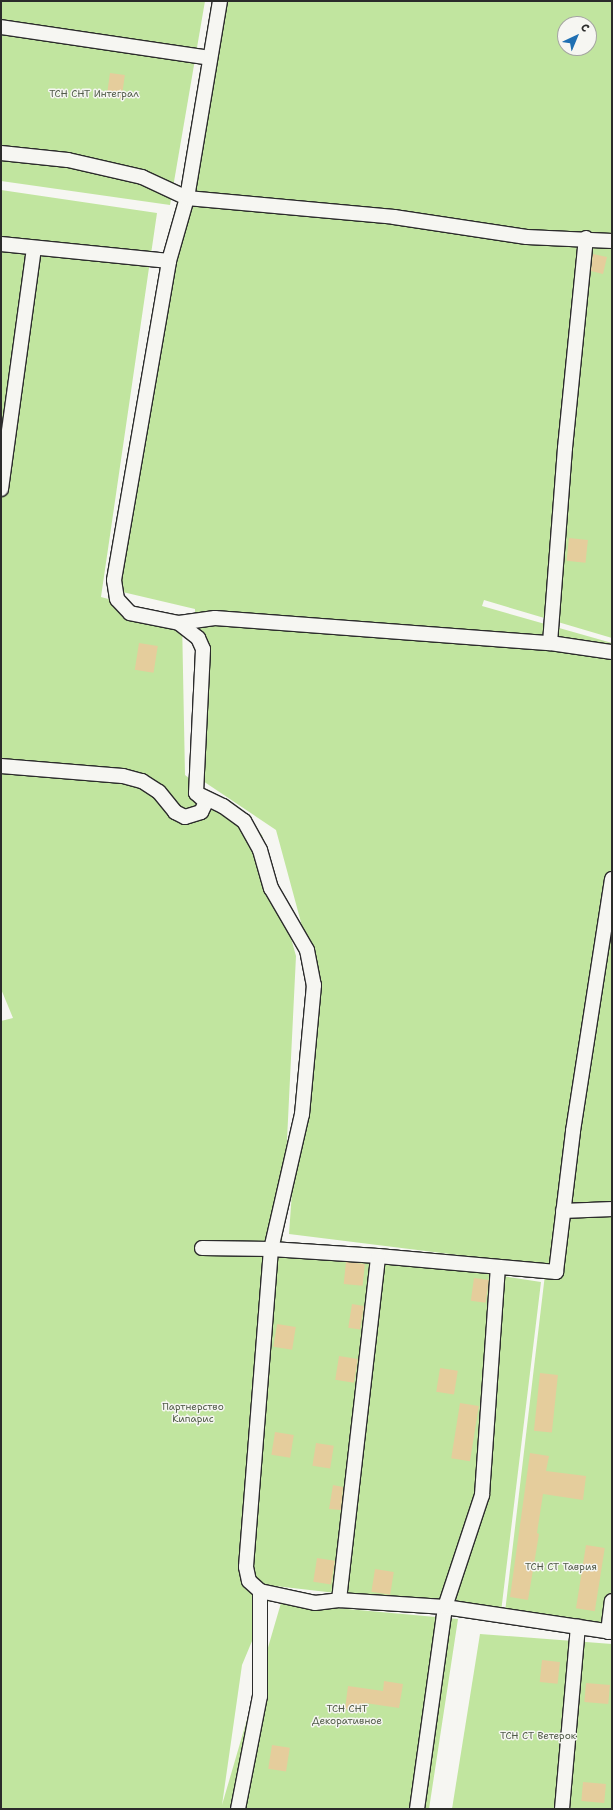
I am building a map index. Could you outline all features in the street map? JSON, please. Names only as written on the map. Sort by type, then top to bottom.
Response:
[{"type":"street","points":[[1,766],[123,776],[142,781],[159,792],[175,812],[185,817],[196,815],[204,807],[206,802],[196,792],[203,649],[198,638],[190,629],[179,623],[130,613],[117,599],[114,590],[169,261],[187,198],[220,1]]},
{"type":"street","points":[[1,27],[210,58]]},
{"type":"street","points":[[1,153],[68,160],[142,177],[187,198],[394,217],[527,237],[586,238],[612,241]]},
{"type":"street","points":[[550,643],[565,448],[586,238]]},
{"type":"street","points":[[1,244],[169,261]]},
{"type":"street","points":[[1,489],[34,248]]},
{"type":"street","points":[[179,623],[215,618],[550,643],[612,652]]},
{"type":"street","points":[[196,792],[223,806],[244,821],[260,850],[271,888],[307,950],[314,986],[302,1114],[271,1249],[246,1567],[250,1581],[260,1591],[315,1603],[339,1600],[445,1607],[610,1632],[612,1601]]},
{"type":"street","points":[[202,1248],[271,1249],[378,1256],[498,1268],[556,1272],[563,1211],[612,879]]},
{"type":"street","points":[[563,1211],[612,1209]]},
{"type":"street","points":[[339,1600],[378,1256]]},
{"type":"street","points":[[418,1809],[445,1607],[482,1496],[498,1268]]},
{"type":"street","points":[[238,1809],[260,1696],[260,1591]]},
{"type":"street","points":[[562,1809],[578,1627]]},
{"type":"green space","name":"ТСН СНТ Интеграл","points":[[1,1],[205,1],[170,205],[1,181]]},
{"type":"green space","name":"ТСН СТ Таврия","points":[[212,1],[612,1],[612,638],[484,600],[482,606],[612,643],[612,1624],[505,1612],[546,1266],[289,1234],[309,952],[276,830],[200,779],[195,609],[114,590]]},
{"type":"green space","name":"Партнерство Кипарис","points":[[1,190],[157,213],[101,597],[182,619],[185,775],[262,835],[296,956],[282,1242],[541,1282],[501,1612],[275,1586],[242,1665],[222,1805],[281,1603],[458,1619],[429,1809],[1,1809],[1,1021],[13,1018],[1,989]]},
{"type":"green space","name":"ТСН СТ Ветерок","points":[[480,1634],[612,1644],[612,1809],[452,1809]]},
{"type":"building","points":[[110,73],[125,75],[122,99],[107,97]]},
{"type":"building","points":[[593,254],[607,257],[603,274],[591,271]]},
{"type":"building","points":[[569,538],[588,540],[585,563],[567,561]]},
{"type":"building","points":[[139,643],[158,646],[154,673],[135,670]]},
{"type":"building","points":[[346,1262],[365,1264],[363,1286],[344,1284]]},
{"type":"building","points":[[474,1278],[489,1280],[486,1303],[471,1301]]},
{"type":"building","points":[[352,1304],[364,1306],[360,1330],[348,1328]]},
{"type":"building","points":[[277,1324],[296,1327],[292,1350],[273,1347]]},
{"type":"building","points":[[339,1356],[358,1359],[354,1383],[335,1380]]},
{"type":"building","points":[[440,1368],[458,1371],[454,1395],[436,1392]]},
{"type":"building","points":[[540,1373],[558,1375],[552,1433],[534,1431]]},
{"type":"building","points":[[460,1403],[479,1406],[470,1461],[451,1458]]},
{"type":"building","points":[[275,1432],[294,1435],[290,1458],[271,1455]]},
{"type":"building","points":[[316,1443],[334,1446],[330,1469],[312,1466]]},
{"type":"building","points":[[530,1453],[549,1456],[546,1471],[586,1476],[583,1500],[543,1494],[537,1533],[539,1534],[528,1600],[510,1597]]},
{"type":"building","points":[[333,1485],[343,1487],[341,1510],[329,1509]]},
{"type":"building","points":[[586,1545],[605,1548],[595,1611],[576,1608]]},
{"type":"building","points":[[317,1558],[335,1561],[331,1585],[313,1582]]},
{"type":"building","points":[[375,1569],[394,1572],[390,1595],[371,1592]]},
{"type":"building","points":[[542,1660],[560,1662],[558,1684],[540,1682]]},
{"type":"building","points":[[384,1681],[403,1684],[399,1708],[365,1703],[363,1712],[345,1709],[348,1686],[383,1691]]},
{"type":"building","points":[[586,1683],[610,1685],[608,1704],[584,1702]]},
{"type":"building","points":[[272,1745],[290,1748],[286,1772],[268,1769]]},
{"type":"building","points":[[583,1782],[606,1784],[604,1803],[581,1801]]},
{"type":"park label","name":"ТСН СНТ Декоративное","points":[[347,1714]]}]
